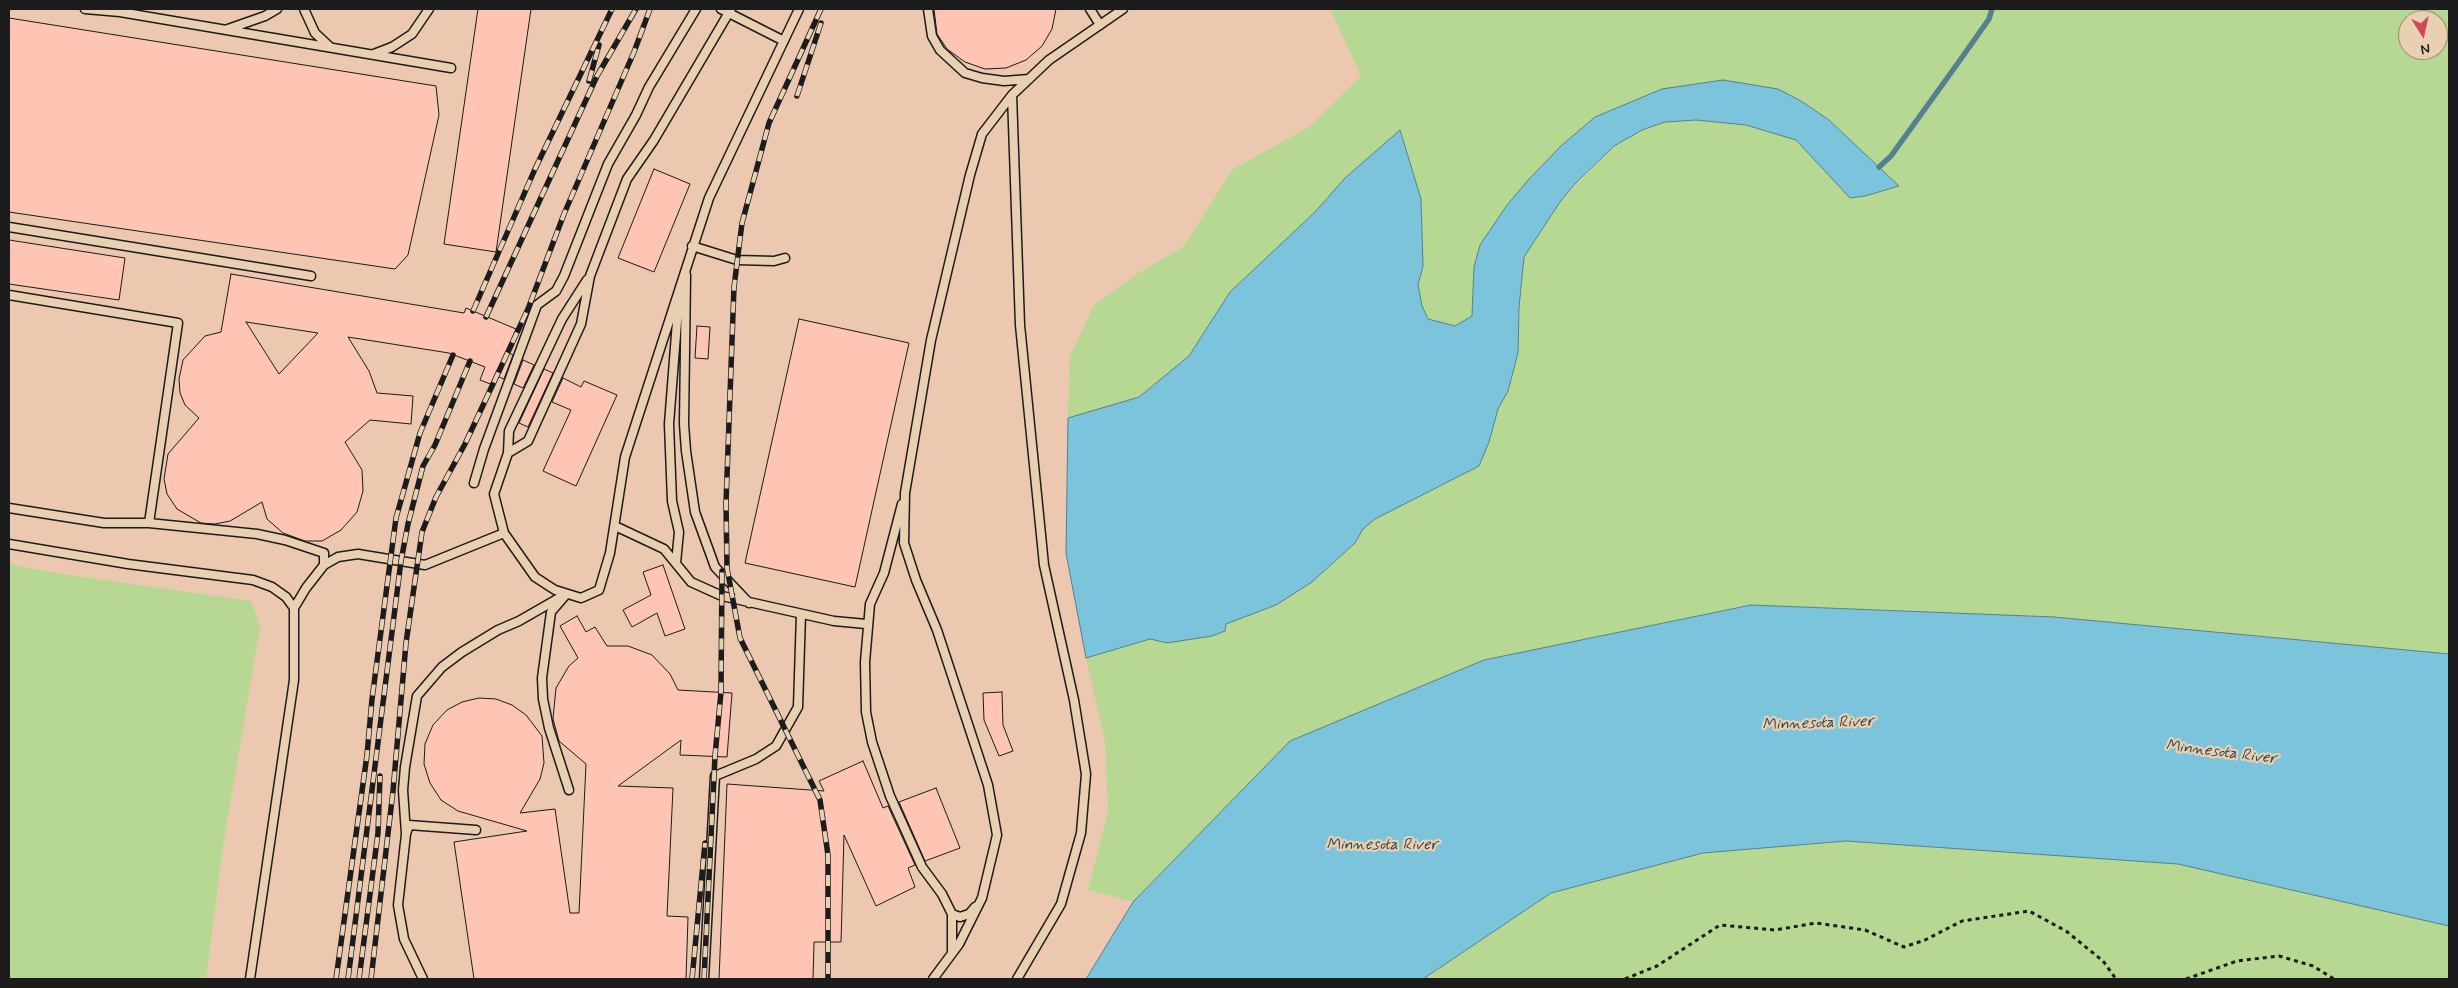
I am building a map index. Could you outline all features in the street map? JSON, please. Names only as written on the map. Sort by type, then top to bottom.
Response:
[{"type":"lane","points":[[85,9],[124,11],[451,68]]},
{"type":"lane","points":[[225,29],[265,16],[276,9]]},
{"type":"lane","points":[[304,9],[315,33],[330,47]]},
{"type":"lane","points":[[372,54],[392,47],[412,34],[429,9]]},
{"type":"lane","points":[[474,483],[484,449],[537,305],[556,291],[560,284],[608,164],[636,115],[652,81],[696,9]]},
{"type":"lane","points":[[721,9],[730,11],[784,41]]},
{"type":"lane","points":[[590,276],[562,319],[509,431],[508,453],[494,494],[504,533],[535,576],[555,590],[581,598],[599,590],[610,553],[626,458],[680,282],[709,198],[799,9]]},
{"type":"lane","points":[[928,9],[932,36],[940,50],[965,73],[1004,81],[1029,79]]},
{"type":"lane","points":[[1090,9],[1100,25]]},
{"type":"lane","points":[[952,953],[952,914],[942,894],[922,867],[890,796],[872,742],[866,712],[866,624],[870,604],[884,573],[905,493],[931,340],[970,175],[982,134],[1012,95],[1049,60],[1122,9]]},
{"type":"lane","points":[[508,453],[528,441],[581,324],[590,276],[627,179],[654,140],[730,11]]},
{"type":"lane","points":[[1012,95],[1020,325],[1044,565],[1074,700],[1086,774],[1081,832],[1061,904],[1017,979]]},
{"type":"lane","points":[[9,227],[311,276]]},
{"type":"lane","points":[[692,246],[737,260],[774,261],[785,258]]},
{"type":"lane","points":[[686,266],[684,408],[686,450],[695,512],[715,567],[749,603]]},
{"type":"lane","points":[[676,563],[679,532],[672,501],[669,424],[680,282]]},
{"type":"lane","points":[[9,295],[178,323],[149,523]]},
{"type":"lane","points":[[905,493],[904,543],[916,580],[937,630],[988,785],[997,835],[982,898],[952,953],[933,979]]},
{"type":"lane","points":[[9,508],[104,523],[149,523],[257,534],[285,540],[324,553],[324,565]]},
{"type":"lane","points":[[615,526],[664,549],[691,582],[722,596],[731,596],[749,603],[801,614],[866,624]]},
{"type":"lane","points":[[250,979],[294,680],[294,608],[306,588],[324,565],[338,557],[358,554],[425,566],[504,533]]},
{"type":"lane","points":[[9,544],[128,564],[253,580],[272,587],[286,597],[294,608]]},
{"type":"lane","points":[[566,594],[551,612],[542,678],[543,699],[549,728],[569,790]]},
{"type":"lane","points":[[423,979],[404,939],[398,905],[406,834],[403,790],[405,767],[418,696],[442,667],[462,652],[498,630],[519,621],[566,594]]},
{"type":"lane","points":[[704,979],[715,776],[756,759],[776,746],[798,707],[801,614]]},
{"type":"lane","points":[[406,834],[409,825],[476,830]]},
{"type":"lane","points":[[952,914],[960,917],[969,914],[982,898]]},
{"type":"path","points":[[1625,979],[1657,966],[1720,925],[1775,930],[1816,923],[1865,930],[1904,947],[1925,940],[1962,921],[2028,911],[2066,931],[2103,961],[2116,979]]},
{"type":"path","points":[[2186,979],[2237,961],[2280,956],[2313,966],[2334,979]]},
{"type":"shaded area","points":[[9,9],[1330,9],[1361,76],[1309,127],[1233,169],[1183,247],[1138,273],[1066,553],[1105,742],[1108,811],[1088,890],[1133,902],[1086,979],[206,979],[224,840],[63,574],[9,564]]},
{"type":"green space","points":[[1330,9],[2449,9],[2449,654],[2054,617],[1750,605],[1484,660],[1290,741],[1133,902],[1088,890],[1108,811],[1105,742],[1086,658],[1150,639],[1167,643],[1276,605],[1312,582],[1355,543],[1363,529],[1375,519],[1479,466],[1489,442],[1498,409],[1508,391],[1518,330],[1524,257],[1560,202],[1614,146],[1642,130],[1665,122],[1696,120],[1746,125],[1796,140],[1814,158],[1865,196],[1899,186],[1829,120],[1802,101],[1778,89],[1616,109],[1595,117],[1562,145],[1507,205],[1474,295],[1472,316],[1455,326],[1428,319],[1422,306],[1418,285],[1423,266],[1421,199],[1400,130],[1345,178],[1316,211],[1230,292],[1189,356],[1139,397],[1068,418],[1070,356],[1094,305],[1138,273],[1183,247],[1233,169],[1309,127],[1361,76]]},
{"type":"green space","points":[[9,564],[63,574],[251,601],[260,626],[224,840],[206,979],[9,979]]},
{"type":"green space","points":[[1989,814],[2449,889],[2449,979],[1423,979],[1551,893],[1703,853],[1846,841],[1995,851]]},
{"type":"water","points":[[1723,80],[1778,89],[1801,101],[1829,120],[1899,186],[1865,196],[1850,198],[1796,140],[1746,125],[1696,120],[1665,122],[1642,130],[1614,146],[1575,184],[1560,202],[1524,257],[1519,308],[1518,353],[1508,391],[1498,409],[1489,442],[1479,466],[1375,519],[1363,529],[1355,543],[1312,582],[1276,605],[1226,624],[1225,631],[1212,636],[1167,643],[1150,639],[1086,658],[1066,553],[1068,418],[1139,397],[1189,356],[1230,292],[1316,211],[1345,178],[1400,130],[1421,199],[1423,266],[1418,285],[1422,306],[1428,319],[1455,326],[1472,316],[1474,267],[1480,245],[1507,205],[1562,145],[1595,117],[1662,89]]},
{"type":"water","name":"Minnesota River","points":[[1751,605],[2054,617],[2449,654],[2449,926],[2178,864],[1846,841],[1703,853],[1551,893],[1423,979],[1086,979],[1133,902],[1290,741],[1484,660]]},
{"type":"building","points":[[478,9],[531,9],[496,252],[444,244]]},
{"type":"building","points":[[934,9],[1056,9],[1052,29],[1042,46],[1026,60],[1006,68],[985,69],[965,62],[947,49],[937,34]]},
{"type":"building","points":[[9,18],[436,86],[439,115],[408,255],[395,269],[9,212]]},
{"type":"building","points":[[654,169],[690,184],[654,272],[618,258]]},
{"type":"building","points":[[9,240],[125,258],[119,300],[9,284]]},
{"type":"building","points":[[231,274],[464,313],[466,308],[516,329],[507,352],[513,355],[504,379],[497,376],[493,385],[480,380],[485,367],[449,353],[348,337],[369,371],[377,393],[413,396],[411,424],[370,420],[345,442],[362,470],[363,491],[357,512],[341,530],[322,541],[305,541],[283,533],[267,519],[262,502],[230,521],[215,524],[201,523],[177,509],[167,494],[164,479],[168,454],[199,418],[185,405],[180,393],[179,379],[183,360],[205,336],[221,332]],"holes":[[[246,322],[318,333],[279,374]]]},
{"type":"building","points":[[799,319],[909,343],[855,587],[745,563]]},
{"type":"building","points":[[697,326],[710,327],[708,359],[695,358]]},
{"type":"building","points":[[523,360],[534,365],[523,388],[514,384]]},
{"type":"building","points":[[544,369],[553,373],[528,427],[519,423]]},
{"type":"building","points":[[563,378],[581,387],[584,381],[617,395],[576,486],[543,471],[571,410],[552,402]]},
{"type":"building","points":[[663,565],[685,629],[665,636],[657,613],[632,627],[623,610],[651,595],[643,572]]},
{"type":"building","points":[[577,616],[586,632],[595,627],[607,646],[628,646],[652,655],[670,674],[678,690],[732,693],[727,757],[680,755],[681,740],[618,786],[673,788],[667,916],[688,917],[686,979],[474,979],[454,842],[527,831],[458,811],[441,800],[430,783],[424,764],[425,744],[433,725],[447,710],[462,702],[479,698],[496,699],[512,705],[526,715],[542,736],[544,763],[540,779],[520,813],[555,809],[570,913],[579,913],[586,764],[559,741],[553,719],[556,688],[569,666],[578,658],[560,626]]},
{"type":"building","points":[[1002,692],[1003,725],[1013,751],[999,756],[984,720],[983,693]]},
{"type":"building","points":[[863,761],[883,808],[888,806],[915,865],[908,868],[915,887],[876,906],[844,835],[841,942],[814,942],[813,979],[719,979],[727,784],[824,791],[819,781]]},
{"type":"building","points":[[936,788],[960,848],[925,861],[899,802]]},
{"type":"waterway","points":[[1879,167],[1891,156],[1958,63],[1989,19],[1992,9]]},
{"type":"railway","points":[[473,311],[535,169],[612,9]]},
{"type":"railway","points":[[486,317],[597,76],[636,9]]},
{"type":"railway","points":[[371,979],[393,791],[406,643],[422,532],[436,497],[465,444],[528,309],[564,214],[634,52],[650,9]]},
{"type":"railway","points":[[821,9],[769,123],[742,223],[734,287],[726,503],[727,568],[740,638],[820,800],[828,855],[828,979]]},
{"type":"railway","points":[[797,96],[821,23]]},
{"type":"railway","points":[[589,81],[599,45]]},
{"type":"railway","points":[[336,979],[367,755],[372,699],[396,518],[420,433],[453,355]]},
{"type":"railway","points":[[348,979],[401,561],[408,524],[423,466],[435,445],[470,361]]},
{"type":"railway","points":[[704,979],[715,756],[721,692],[722,571]]},
{"type":"railway","points":[[359,979],[378,833],[380,776]]},
{"type":"railway","points":[[692,979],[705,843]]}]
